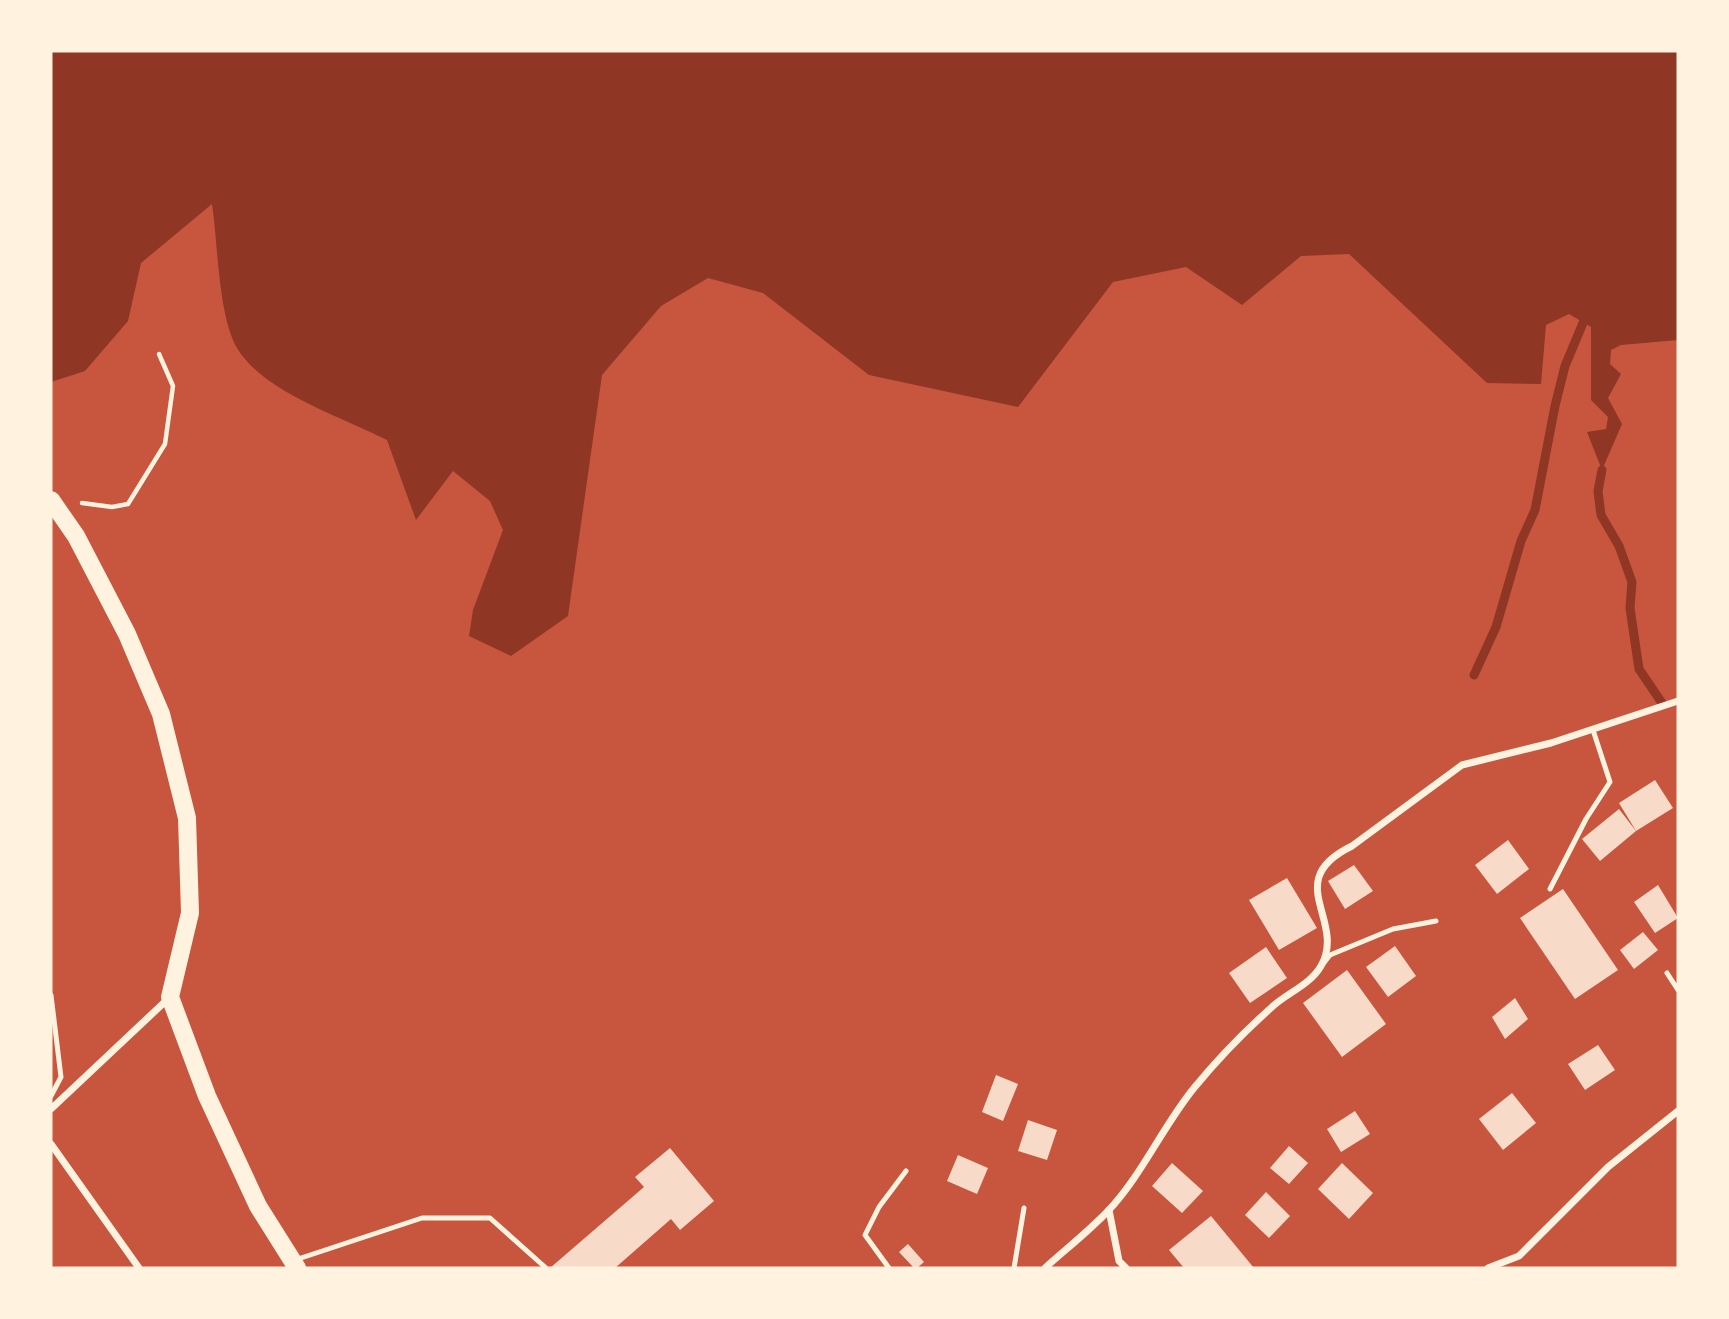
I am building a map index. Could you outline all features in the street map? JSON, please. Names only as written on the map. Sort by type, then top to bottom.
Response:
[{"type":"main road","points":[[51,500],[76,536],[132,646],[161,714],[187,818],[190,913],[170,997],[213,1108],[258,1206],[294,1264]]},
{"type":"street","points":[[1045,1268],[1109,1210],[1194,1088],[1272,1007],[1306,983],[1321,965],[1326,940],[1316,891],[1320,869],[1332,856],[1352,846],[1462,765],[1593,730],[1678,701]]},
{"type":"street","points":[[51,1110],[170,997]]},
{"type":"street","points":[[1488,1268],[1519,1256],[1608,1167],[1678,1111]]},
{"type":"street","points":[[51,1144],[139,1268]]},
{"type":"street","points":[[1109,1210],[1119,1261],[1126,1268]]},
{"type":"lane","points":[[1550,889],[1586,819],[1610,782],[1593,730]]},
{"type":"lane","points":[[1321,965],[1330,955],[1394,929],[1436,921]]},
{"type":"lane","points":[[1667,973],[1678,990]]},
{"type":"lane","points":[[51,995],[61,1077],[51,1096]]},
{"type":"lane","points":[[889,1268],[865,1235],[879,1207],[906,1171]]},
{"type":"lane","points":[[1014,1268],[1024,1208]]},
{"type":"lane","points":[[294,1264],[357,1237],[422,1218],[489,1218],[546,1268]]},
{"type":"path","points":[[78,503],[112,508],[128,504],[153,466],[165,443],[173,386],[159,354]]},
{"type":"shaded area","points":[[51,51],[1678,51],[1678,340],[1621,345],[1611,350],[1610,364],[1621,374],[1608,398],[1622,424],[1602,470],[1587,432],[1606,429],[1608,417],[1591,400],[1591,327],[1569,314],[1546,325],[1541,384],[1487,383],[1349,254],[1301,256],[1242,305],[1186,267],[1113,282],[1018,407],[869,375],[763,293],[708,278],[661,306],[602,375],[568,616],[511,656],[469,636],[473,610],[503,530],[490,501],[453,471],[416,520],[387,440],[305,402],[265,378],[249,364],[237,348],[226,317],[212,204],[141,263],[128,321],[85,371],[51,382]]},
{"type":"building","points":[[1655,780],[1673,808],[1636,831],[1619,803]]},
{"type":"building","points":[[1619,809],[1636,831],[1600,861],[1582,839]]},
{"type":"building","points":[[1508,840],[1529,869],[1497,894],[1475,865]]},
{"type":"building","points":[[1354,865],[1373,891],[1345,909],[1328,881]]},
{"type":"building","points":[[1287,878],[1317,928],[1279,950],[1249,900]]},
{"type":"building","points":[[1658,885],[1678,918],[1655,933],[1634,902]]},
{"type":"building","points":[[1563,889],[1618,970],[1575,999],[1520,918]]},
{"type":"building","points":[[1643,932],[1658,950],[1634,969],[1620,950]]},
{"type":"building","points":[[1395,946],[1416,976],[1388,997],[1366,967]]},
{"type":"building","points":[[1266,947],[1287,978],[1250,1003],[1229,973]]},
{"type":"building","points":[[1347,970],[1386,1024],[1342,1057],[1303,1003]]},
{"type":"building","points":[[1515,998],[1528,1019],[1505,1039],[1492,1017]]},
{"type":"building","points":[[1598,1045],[1615,1070],[1585,1090],[1568,1064]]},
{"type":"building","points":[[996,1075],[1018,1084],[1003,1121],[982,1112]]},
{"type":"building","points":[[1512,1093],[1536,1123],[1503,1150],[1479,1119]]},
{"type":"building","points":[[1355,1111],[1370,1134],[1341,1152],[1327,1129]]},
{"type":"building","points":[[1028,1120],[1057,1130],[1047,1160],[1018,1151]]},
{"type":"building","points":[[1289,1146],[1308,1163],[1289,1184],[1270,1168]]},
{"type":"building","points":[[670,1148],[714,1201],[680,1230],[671,1219],[615,1268],[550,1268],[644,1187],[635,1177]]},
{"type":"building","points":[[958,1155],[988,1168],[977,1194],[947,1181]]},
{"type":"building","points":[[1172,1163],[1203,1191],[1182,1213],[1152,1186]]},
{"type":"building","points":[[1342,1163],[1373,1193],[1349,1219],[1318,1189]]},
{"type":"building","points":[[1266,1192],[1290,1216],[1269,1238],[1245,1215]]},
{"type":"building","points":[[1211,1216],[1254,1268],[1184,1268],[1169,1250]]},
{"type":"building","points":[[908,1244],[924,1262],[917,1268],[899,1252]]},
{"type":"waterway","points":[[1474,675],[1496,627],[1521,541],[1535,510],[1565,366],[1583,323]]},
{"type":"waterway","points":[[1602,470],[1598,491],[1601,515],[1619,546],[1632,582],[1630,608],[1639,669],[1662,703]]}]
